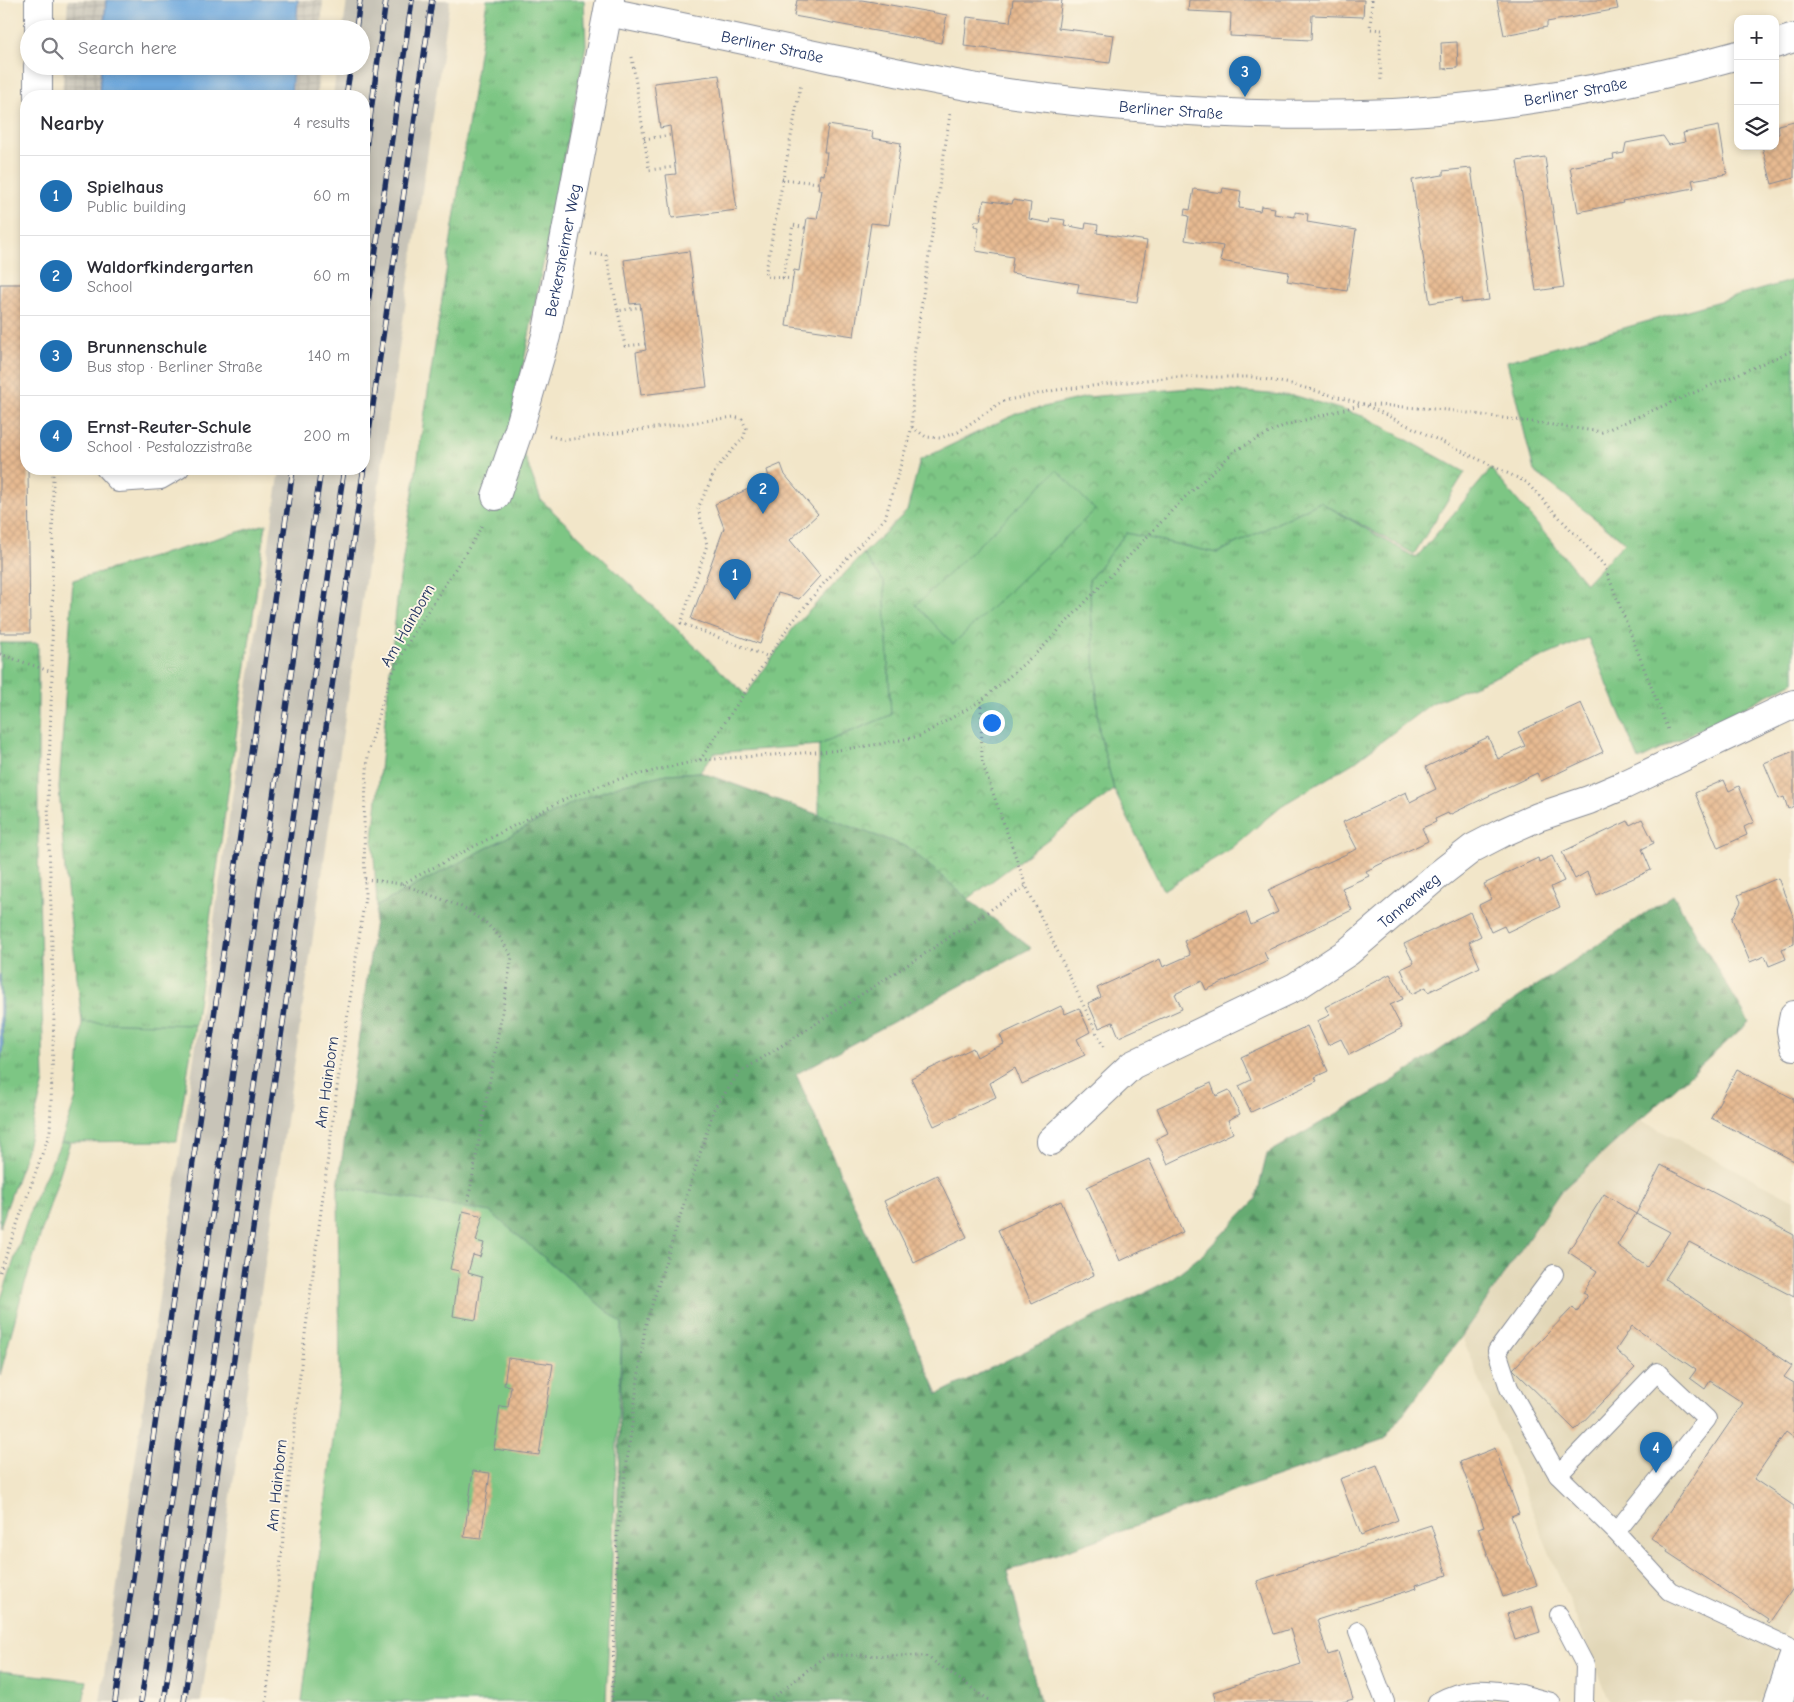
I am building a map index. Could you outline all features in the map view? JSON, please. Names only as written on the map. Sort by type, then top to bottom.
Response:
[{"type":"street","points":[[39,0],[39,20]]},
{"type":"street","name":"Berliner Straße","points":[[609,6],[807,53],[955,84],[1045,97],[1182,112],[1285,115],[1381,114],[1457,108],[1596,88],[1657,76],[1734,56]]},
{"type":"street","name":"Berkersheimer Weg","points":[[496,496],[519,430],[546,336],[564,251],[609,6]]},
{"type":"street","points":[[1779,43],[1794,38]]},
{"type":"street","points":[[38,75],[38,90]]},
{"type":"street","name":"Tannenweg","points":[[1051,1141],[1132,1065],[1295,987],[1348,952],[1436,876],[1474,848],[1538,817],[1589,800],[1794,704]]},
{"type":"street","points":[[1794,1015],[1791,1030],[1794,1046]]},
{"type":"street","points":[[1778,1702],[1794,1656]]},
{"type":"lane","points":[[111,475],[118,483],[161,480],[170,475]]},
{"type":"lane","points":[[1554,1274],[1497,1351],[1509,1388],[1558,1475],[1616,1532],[1670,1591],[1794,1650]]},
{"type":"lane","points":[[1558,1475],[1657,1372],[1708,1419],[1616,1532]]},
{"type":"lane","points":[[1559,1616],[1585,1665],[1584,1702]]},
{"type":"lane","points":[[1358,1630],[1385,1702]]},
{"type":"lane","points":[[1437,1702],[1472,1689],[1551,1702]]},
{"type":"path","points":[[1372,0],[1370,29],[1382,30],[1380,45],[1381,114]]},
{"type":"path","points":[[602,50],[632,55],[649,170],[675,167]]},
{"type":"path","points":[[793,279],[765,276],[807,53]]},
{"type":"path","points":[[700,760],[789,626],[824,583],[885,518],[912,427],[913,362],[955,84]]},
{"type":"path","points":[[644,139],[671,135]]},
{"type":"path","points":[[782,178],[819,183]]},
{"type":"path","points":[[782,278],[793,225],[805,228]]},
{"type":"path","points":[[564,251],[606,256],[625,346],[645,344]]},
{"type":"path","points":[[618,311],[640,307]]},
{"type":"path","points":[[402,884],[569,797],[619,779],[700,760],[831,751],[920,736],[981,701],[1042,648],[1182,500],[1236,450],[1283,426],[1363,404],[1447,410],[1602,432],[1794,350]]},
{"type":"path","points":[[912,427],[926,437],[940,438],[958,432],[1003,401],[1056,390],[1173,377],[1252,376],[1291,384],[1363,404],[1526,482],[1604,565],[1679,758]]},
{"type":"path","points":[[519,430],[566,440],[734,417],[742,419],[746,428],[744,437],[716,469],[698,508],[707,545],[682,624],[769,657]]},
{"type":"path","points":[[0,1272],[50,1132],[54,1017],[48,804],[52,672],[53,475]]},
{"type":"path","name":"Am Hainborn","points":[[266,1702],[301,1365],[364,897],[364,818],[368,754],[391,676],[413,634],[477,535],[496,496]]},
{"type":"path","points":[[0,654],[52,672]]},
{"type":"path","points":[[981,701],[982,762],[1026,886],[1109,1058]]},
{"type":"path","points":[[365,879],[402,884],[462,907],[486,923],[499,936],[512,957],[468,1202]]},
{"type":"path","points":[[612,1702],[617,1536],[646,1327],[714,1110],[739,1073],[929,952],[1026,886]]},
{"type":"path","points":[[768,1702],[826,1655],[926,1656],[992,1702]]},
{"type":"shaded area","points":[[68,0],[323,0],[322,20],[67,20]]},
{"type":"shaded area","points":[[347,0],[450,0],[201,1702],[100,1702],[279,475],[370,475],[370,90],[334,90],[336,75],[370,75],[370,20],[344,20]]},
{"type":"shaded area","points":[[63,75],[318,75],[317,90],[62,90]]},
{"type":"shaded area","points":[[1640,1120],[1794,1200],[1794,1610],[1760,1702],[1610,1702],[1462,1337],[1560,1192]]},
{"type":"green space","points":[[487,0],[584,0],[586,45],[512,422],[541,500],[746,695],[794,627],[863,554],[884,582],[891,715],[819,745],[714,753],[700,772],[666,774],[624,784],[574,802],[377,906],[373,839],[398,591]]},
{"type":"green space","points":[[1794,280],[1794,682],[1639,760],[1588,638],[1432,703],[1353,763],[1281,806],[1232,848],[1163,890],[1114,790],[1099,731],[1089,580],[1126,533],[1217,553],[1320,502],[1416,558],[1491,469],[1586,583],[1625,542],[1534,471],[1507,361]]},
{"type":"green space","points":[[1190,388],[1296,396],[1366,417],[1465,472],[1414,554],[1320,502],[1217,553],[1126,533],[1089,580],[1099,731],[1114,790],[968,899],[908,847],[819,815],[819,745],[891,715],[884,582],[863,554],[907,511],[920,460],[1018,413],[1087,397]]},
{"type":"green space","points":[[1057,470],[1095,510],[953,644],[916,605]]},
{"type":"green space","points":[[266,524],[195,1025],[82,1022],[65,871],[59,788],[73,580]]},
{"type":"green space","points":[[0,643],[38,643],[38,849],[44,1082],[24,1158],[0,1227],[0,1063],[3,1047],[0,974]]},
{"type":"green space","points":[[700,772],[908,847],[968,899],[1031,948],[796,1074],[938,1394],[1168,1281],[1202,1255],[1256,1199],[1267,1154],[1393,1081],[1673,895],[1749,1022],[1560,1192],[1462,1336],[1384,1439],[1008,1571],[1040,1702],[613,1702],[622,1324],[490,1212],[338,1187],[377,906],[574,802],[624,784],[666,774]]},
{"type":"green space","points":[[82,1022],[195,1025],[177,1141],[61,1142],[76,1098]]},
{"type":"green space","points":[[61,1142],[70,1142],[22,1293],[0,1375],[0,1302],[33,1203]]},
{"type":"green space","points":[[338,1187],[490,1212],[622,1324],[606,1702],[302,1702],[340,1380]]},
{"type":"green space","points":[[0,1671],[87,1681],[83,1702],[0,1702]]},
{"type":"water","points":[[106,0],[298,0],[297,20],[105,20]]},
{"type":"water","points":[[100,75],[292,75],[291,90],[99,90]]},
{"type":"water","points":[[0,974],[3,1047],[0,1063]]},
{"type":"building","points":[[797,0],[862,0],[947,15],[941,43],[794,16]]},
{"type":"building","points":[[1013,0],[1062,0],[1058,28],[1114,35],[1110,63],[964,46],[967,17],[1010,22]]},
{"type":"building","points":[[1189,0],[1364,0],[1363,17],[1312,15],[1311,40],[1230,36],[1231,13],[1188,11]]},
{"type":"building","points":[[1497,0],[1616,0],[1618,9],[1547,22],[1547,27],[1504,35]]},
{"type":"building","points":[[1457,42],[1458,68],[1442,69],[1441,43]]},
{"type":"building","points":[[719,75],[737,210],[672,218],[666,175],[676,174],[670,126],[660,128],[654,83]]},
{"type":"building","points":[[1794,121],[1794,178],[1772,184],[1763,150],[1779,150],[1779,125]]},
{"type":"building","points":[[828,125],[873,132],[872,138],[901,143],[889,225],[871,223],[854,336],[786,326],[794,270],[799,271],[807,218],[817,219],[822,190],[818,190],[820,174],[824,175],[827,152],[824,152]]},
{"type":"building","points":[[1719,126],[1727,174],[1692,180],[1694,188],[1622,201],[1623,203],[1578,212],[1570,167],[1614,159],[1613,155],[1624,153],[1626,143],[1663,136],[1669,145],[1685,142],[1683,133]]},
{"type":"building","points":[[1545,157],[1564,287],[1536,291],[1517,161]]},
{"type":"building","points":[[1471,168],[1489,300],[1462,303],[1461,298],[1430,303],[1412,180],[1443,175],[1443,171]]},
{"type":"building","points":[[1223,188],[1241,191],[1239,208],[1260,211],[1261,206],[1275,208],[1274,214],[1295,217],[1295,212],[1308,214],[1307,222],[1356,230],[1347,291],[1287,281],[1289,272],[1220,261],[1223,246],[1185,240],[1189,216],[1184,215],[1185,209],[1190,210],[1194,189],[1222,193]]},
{"type":"building","points":[[984,200],[1012,204],[1013,200],[1031,203],[1029,219],[1050,223],[1051,218],[1065,220],[1064,225],[1085,229],[1086,223],[1098,225],[1097,233],[1147,241],[1137,302],[1077,293],[1079,284],[1011,273],[1013,257],[976,251],[979,227],[974,226],[975,221],[980,221]]},
{"type":"building","points":[[689,251],[707,387],[641,395],[636,352],[646,350],[640,303],[630,304],[624,260]]},
{"type":"building","points":[[0,284],[20,284],[20,475],[28,475],[30,633],[0,633]]},
{"type":"building","points":[[781,464],[785,475],[818,514],[790,540],[820,576],[799,599],[778,593],[760,644],[691,619],[724,528],[715,504],[755,486],[758,490],[770,481],[767,470]]},
{"type":"building","points":[[1581,703],[1603,752],[1541,781],[1537,773],[1449,815],[1448,813],[1435,819],[1436,822],[1422,828],[1428,841],[1366,871],[1369,876],[1342,888],[1352,910],[1264,952],[1268,961],[1206,990],[1202,981],[1175,994],[1182,1009],[1119,1037],[1113,1022],[1099,1028],[1088,1003],[1101,997],[1097,988],[1160,959],[1163,967],[1190,955],[1184,941],[1246,912],[1251,925],[1278,912],[1268,890],[1357,849],[1343,822],[1406,792],[1410,802],[1436,789],[1426,767],[1488,737],[1498,759],[1525,746],[1518,732]]},
{"type":"building","points":[[1794,751],[1794,806],[1788,809],[1784,797],[1779,799],[1764,763]]},
{"type":"building","points":[[1724,780],[1729,791],[1739,786],[1754,822],[1744,827],[1747,835],[1718,848],[1695,793]]},
{"type":"building","points":[[1642,819],[1654,843],[1642,849],[1651,870],[1597,895],[1587,872],[1575,879],[1562,852],[1628,821],[1630,825]]},
{"type":"building","points":[[1552,856],[1564,881],[1551,887],[1560,907],[1507,932],[1504,926],[1491,932],[1479,905],[1491,899],[1484,884],[1538,858],[1539,862]]},
{"type":"building","points":[[1778,878],[1794,918],[1794,944],[1782,949],[1786,959],[1769,966],[1765,956],[1750,962],[1732,919],[1741,902],[1738,895]]},
{"type":"building","points":[[1470,912],[1481,936],[1469,942],[1480,967],[1428,992],[1426,987],[1412,994],[1401,969],[1414,963],[1404,944]]},
{"type":"building","points":[[1390,974],[1403,999],[1390,1005],[1402,1028],[1349,1055],[1341,1039],[1328,1045],[1317,1021],[1330,1015],[1325,1007]]},
{"type":"building","points":[[1061,1006],[1065,1014],[1079,1008],[1090,1032],[1077,1039],[1085,1055],[1022,1084],[1015,1068],[990,1083],[996,1097],[934,1126],[911,1078],[973,1048],[977,1057],[1004,1044],[1000,1035]]},
{"type":"building","points":[[1307,1026],[1328,1071],[1315,1077],[1317,1081],[1251,1112],[1239,1086],[1251,1080],[1241,1057]]},
{"type":"building","points":[[1737,1069],[1794,1099],[1794,1161],[1711,1118]]},
{"type":"building","points":[[1211,1083],[1216,1096],[1229,1090],[1240,1114],[1228,1120],[1233,1133],[1168,1164],[1156,1139],[1168,1133],[1157,1108]]},
{"type":"building","points":[[1149,1159],[1183,1232],[1120,1261],[1087,1187]]},
{"type":"building","points":[[1661,1165],[1794,1235],[1794,1297],[1689,1242],[1665,1279],[1792,1366],[1784,1377],[1794,1383],[1794,1438],[1786,1432],[1754,1479],[1794,1506],[1794,1587],[1769,1623],[1766,1622],[1768,1619],[1667,1552],[1668,1550],[1651,1538],[1743,1403],[1710,1381],[1705,1389],[1690,1378],[1696,1370],[1632,1326],[1616,1350],[1635,1368],[1575,1430],[1513,1369],[1573,1307],[1577,1312],[1587,1295],[1583,1293],[1597,1271],[1568,1252],[1604,1194],[1636,1214]],"holes":[[[1636,1214],[1670,1232],[1647,1267],[1617,1245]]]},
{"type":"building","points":[[937,1175],[967,1237],[914,1263],[884,1201]]},
{"type":"building","points":[[1061,1201],[1094,1275],[1032,1304],[998,1230]]},
{"type":"building","points":[[463,1211],[483,1216],[476,1241],[484,1243],[480,1257],[473,1255],[468,1273],[482,1277],[476,1320],[453,1316],[459,1271],[450,1269]]},
{"type":"building","points":[[508,1358],[553,1364],[539,1455],[494,1449],[500,1406],[508,1407],[511,1386],[504,1385]]},
{"type":"building","points":[[1495,1448],[1519,1513],[1511,1516],[1537,1585],[1503,1597],[1478,1528],[1484,1526],[1460,1462]]},
{"type":"building","points":[[1377,1465],[1398,1520],[1361,1535],[1340,1479]]},
{"type":"building","points":[[473,1471],[490,1473],[481,1539],[464,1537]]},
{"type":"building","points":[[1431,1525],[1447,1575],[1416,1585],[1417,1588],[1317,1620],[1328,1655],[1338,1652],[1353,1699],[1343,1702],[1216,1702],[1213,1692],[1301,1664],[1290,1629],[1274,1634],[1257,1581]]},
{"type":"building","points":[[1532,1606],[1540,1632],[1515,1640],[1507,1614]]},
{"type":"railway","points":[[357,20],[360,0]]},
{"type":"railway","points":[[370,119],[386,0]]},
{"type":"railway","points":[[370,290],[412,0]]},
{"type":"railway","points":[[370,426],[432,0]]},
{"type":"railway","points":[[347,90],[350,75]]},
{"type":"railway","points":[[115,1702],[292,475]]},
{"type":"railway","points":[[141,1702],[320,475]]},
{"type":"railway","points":[[164,1702],[343,475]]},
{"type":"railway","points":[[184,1702],[363,475]]},
{"type":"place","name":"Brunnenschule","points":[[1245,97]]},
{"type":"place","name":"Waldorfkindergarten","points":[[763,514]]},
{"type":"place","name":"Spielhaus","points":[[735,600]]},
{"type":"place","name":"Ernst-Reuter-Schule","points":[[1656,1473]]}]
